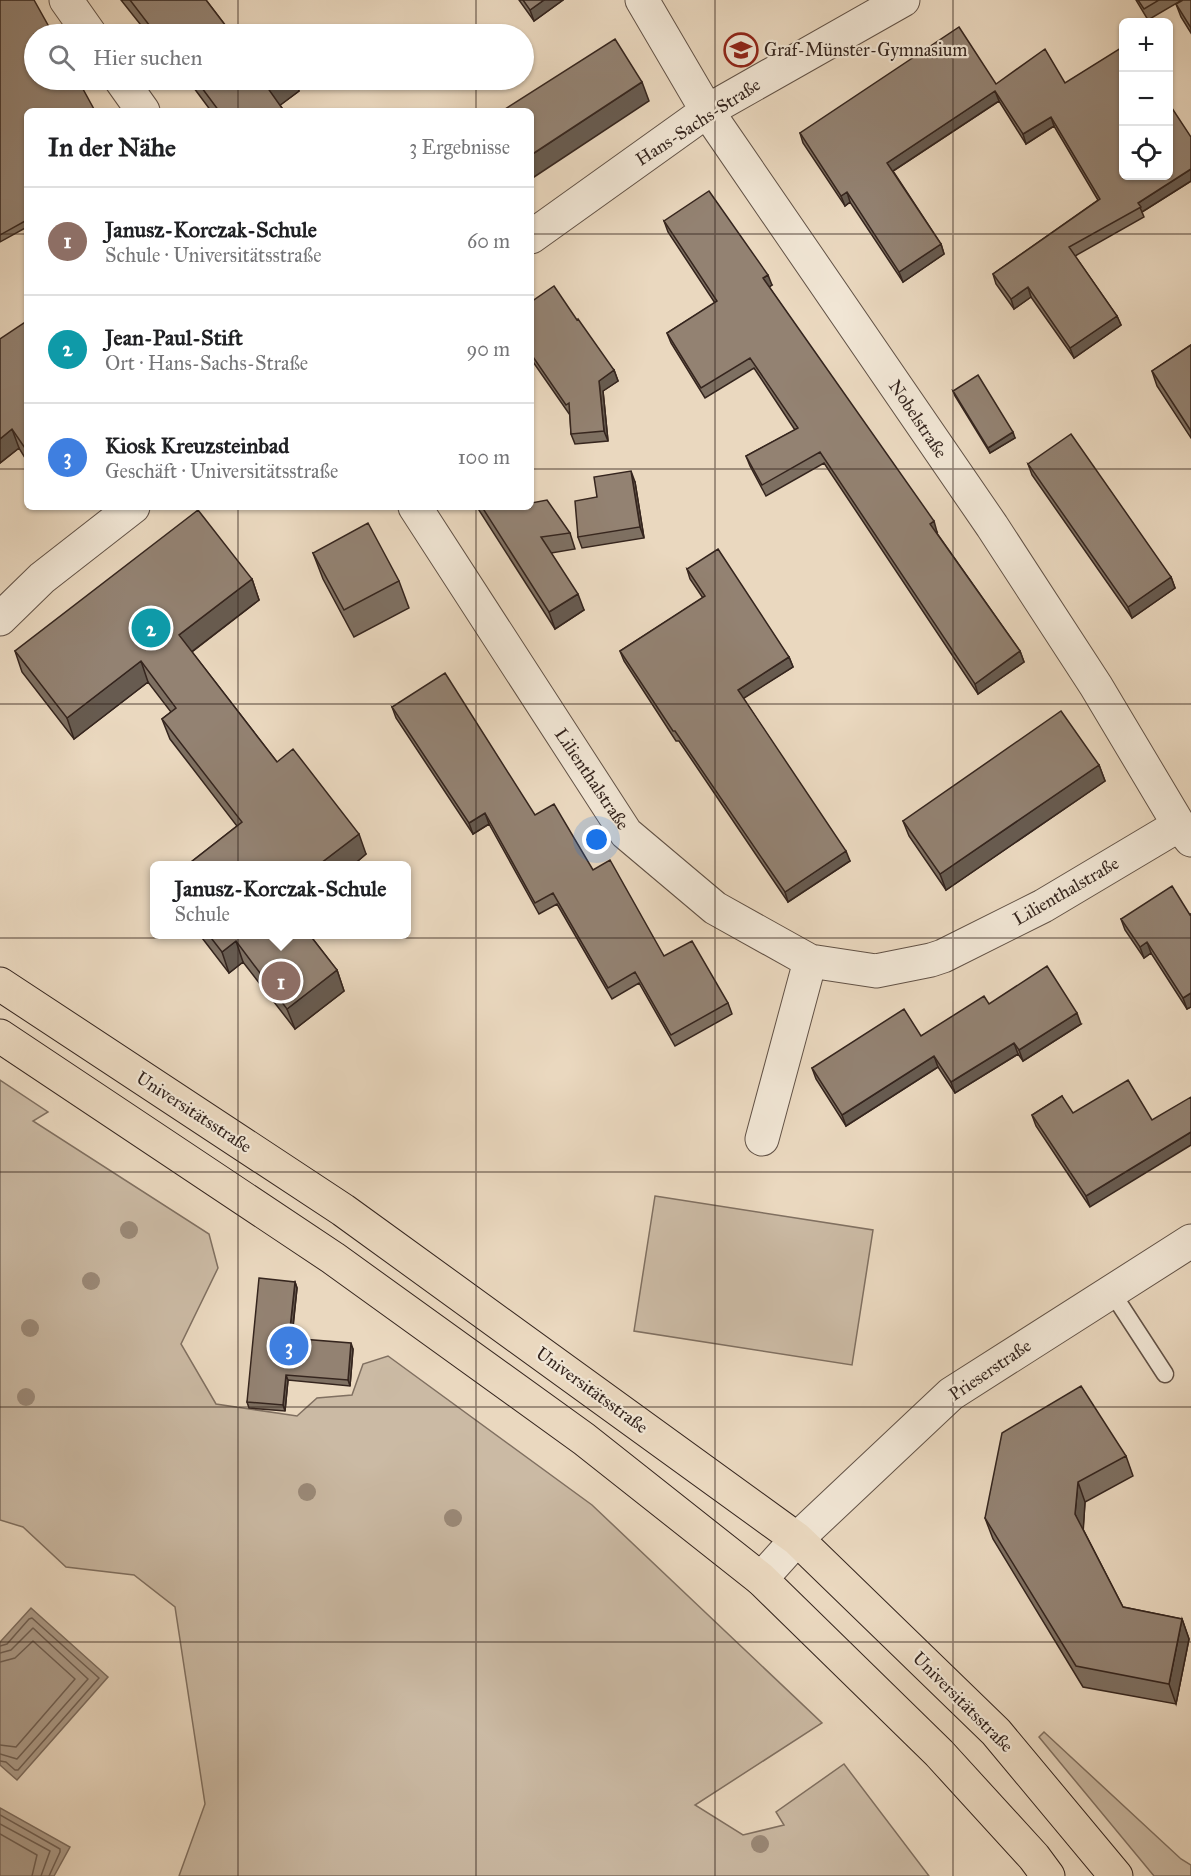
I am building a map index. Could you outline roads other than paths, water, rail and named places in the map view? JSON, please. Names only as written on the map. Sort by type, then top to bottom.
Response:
[{"type":"main road","name":"Universitätsstraße","points":[[0,984],[343,1210],[797,1539],[996,1732],[1116,1876]]},
{"type":"main road","points":[[0,1036],[333,1258],[584,1440],[761,1579],[939,1753],[1034,1857],[1048,1876]]},
{"type":"street","points":[[66,0],[83,24]]},
{"type":"street","name":"Nobelstraße","points":[[642,0],[708,111],[992,526],[1096,686],[1185,832]]},
{"type":"street","name":"Hans-Sachs-Straße","points":[[534,235],[708,111],[903,0]]},
{"type":"street","points":[[128,90],[141,108]]},
{"type":"street","points":[[0,619],[42,578],[129,510]]},
{"type":"street","name":"Lilienthalstraße","points":[[417,510],[626,833],[715,908],[810,961],[876,971],[943,956],[1185,832]]},
{"type":"street","points":[[762,1139],[810,961]]},
{"type":"street","name":"Prieserstraße","points":[[761,1579],[797,1539],[951,1394],[1191,1241]]},
{"type":"lane","points":[[1111,1291],[1166,1374]]},
{"type":"water","points":[[31,1608],[108,1677],[17,1780],[0,1765],[0,1642]]},
{"type":"water","points":[[0,1808],[70,1847],[54,1876],[0,1876]]},
{"type":"place","name":"Graf-Münster-Gymnasium","points":[[741,50]]},
{"type":"place","name":"Jean-Paul-Stift","points":[[151,628]]},
{"type":"place","name":"Janusz-Korczak-Schule","points":[[281,981]]},
{"type":"place","name":"Kiosk Kreuzsteinbad","points":[[289,1346]]}]
